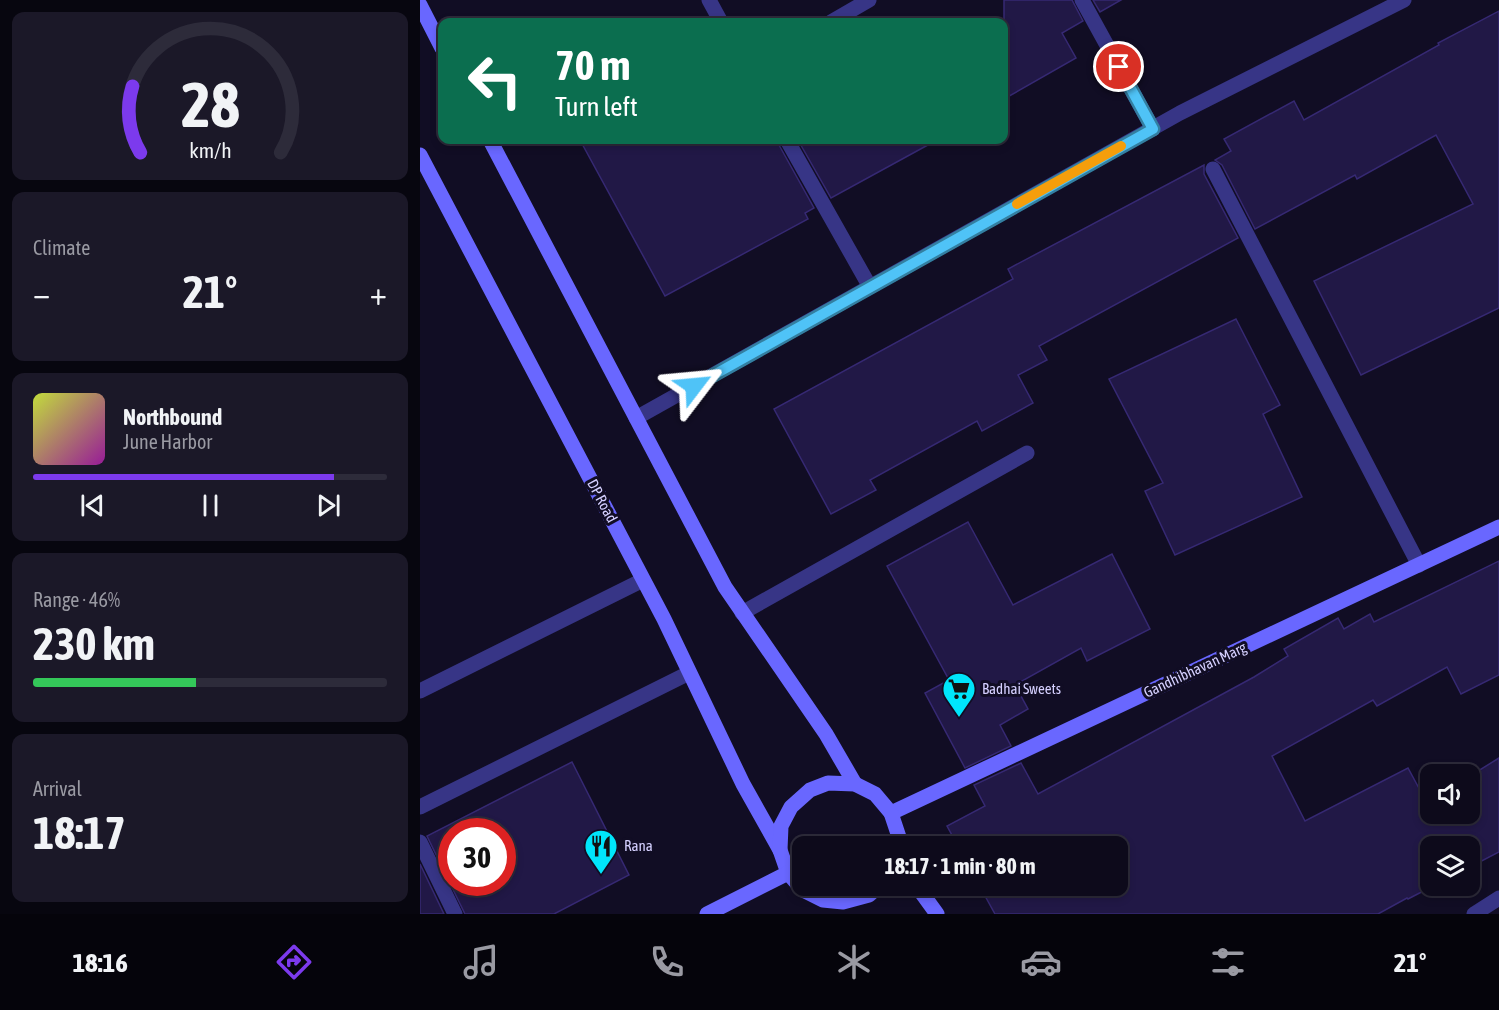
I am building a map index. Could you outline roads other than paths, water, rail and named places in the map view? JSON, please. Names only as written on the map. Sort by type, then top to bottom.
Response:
[{"type":"main road","points":[[420,6],[438,40]]},
{"type":"main road","points":[[492,144],[725,587],[826,734],[855,784]]},
{"type":"main road","name":"DP Road","points":[[420,155],[664,619],[743,784],[780,850],[788,873]]},
{"type":"main road","name":"Gandhibhavan Marg","points":[[891,813],[1499,527]]},
{"type":"main road","points":[[780,850],[781,826],[790,807],[810,790],[828,783],[855,784],[875,794],[891,813],[899,836]]},
{"type":"main road","points":[[707,914],[788,873],[803,890],[823,900],[848,908],[867,896]]},
{"type":"main road","points":[[924,896],[937,914]]},
{"type":"street","points":[[709,0],[719,18]]},
{"type":"street","points":[[838,18],[869,0]]},
{"type":"street","points":[[1082,0],[1153,129]]},
{"type":"street","points":[[636,418],[1180,112],[1404,0]]},
{"type":"street","points":[[789,144],[870,287]]},
{"type":"street","points":[[1213,169],[1419,565]]},
{"type":"street","points":[[742,613],[1027,453]]},
{"type":"street","points":[[420,691],[643,580]]},
{"type":"street","points":[[420,807],[689,673]]},
{"type":"street","points":[[420,842],[455,914]]},
{"type":"street","points":[[1474,914],[1499,898]]},
{"type":"place","name":"Badhai Sweets","points":[[959,718]]},
{"type":"place","name":"Rana","points":[[601,875]]}]
